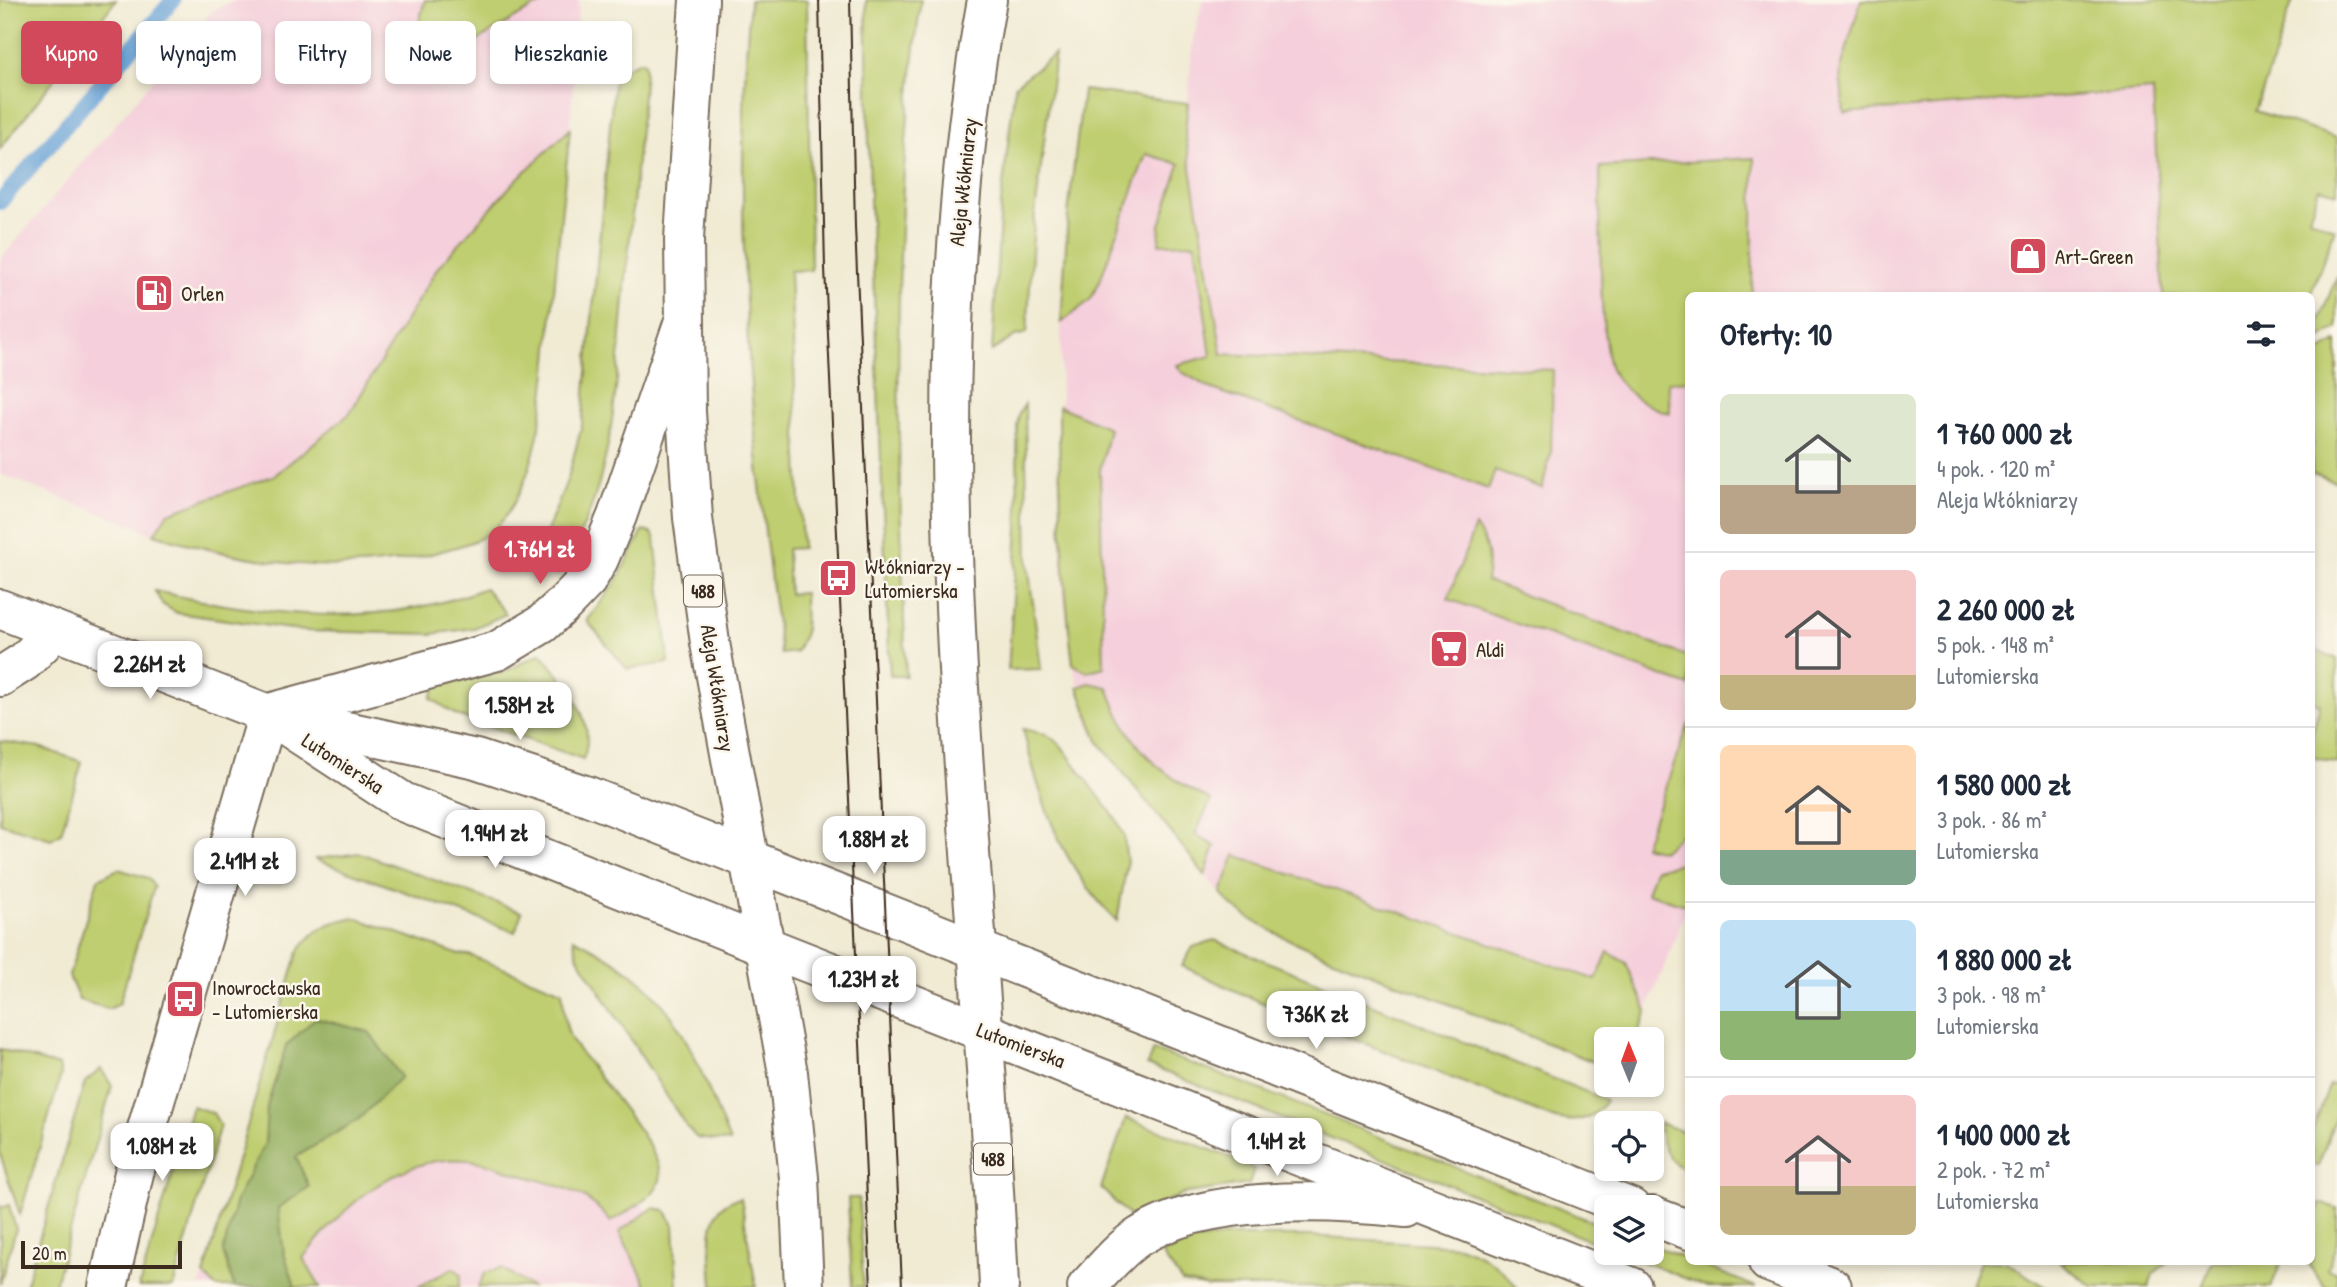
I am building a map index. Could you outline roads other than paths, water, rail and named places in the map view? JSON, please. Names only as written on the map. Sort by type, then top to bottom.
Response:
[{"type":"main road","name":"Aleja Włókniarzy","points":[[699,0],[684,239],[684,321],[693,518],[710,643],[746,858],[788,1073],[797,1149],[804,1287]]},
{"type":"main road","name":"Aleja Włókniarzy","points":[[987,0],[966,138],[953,278],[949,439],[961,722],[985,1030],[999,1287]]},
{"type":"main road","points":[[108,1287],[134,1173],[268,714],[496,650],[542,624],[564,604],[587,580],[617,516],[684,321]]},
{"type":"main road","name":"Lutomierska","points":[[0,609],[268,714],[476,759],[588,796],[1598,1195]]},
{"type":"main road","points":[[0,677],[25,661],[55,631]]},
{"type":"main road","name":"Lutomierska","points":[[268,714],[403,802],[1632,1287]]},
{"type":"main road","points":[[1087,1287],[1136,1239],[1153,1229],[1206,1212],[1284,1205],[1389,1206],[1442,1212]]},
{"type":"main road","points":[[1664,1221],[1685,1228]]},
{"type":"main road","points":[[1776,1265],[1832,1287]]},
{"type":"waterway","points":[[0,202],[173,0]]},
{"type":"tram line","points":[[819,0],[825,268],[871,1287]]},
{"type":"tram line","points":[[850,0],[855,227],[902,1287]]},
{"type":"place","name":"Art-Green","points":[[2028,256]]},
{"type":"place","name":"Orlen","points":[[154,293]]},
{"type":"place","name":"Włókniarzy - Lutomierska","points":[[838,578]]},
{"type":"place","name":"Aldi","points":[[1449,649]]},
{"type":"place","name":"Inowrocławska - Lutomierska","points":[[185,999]]}]
